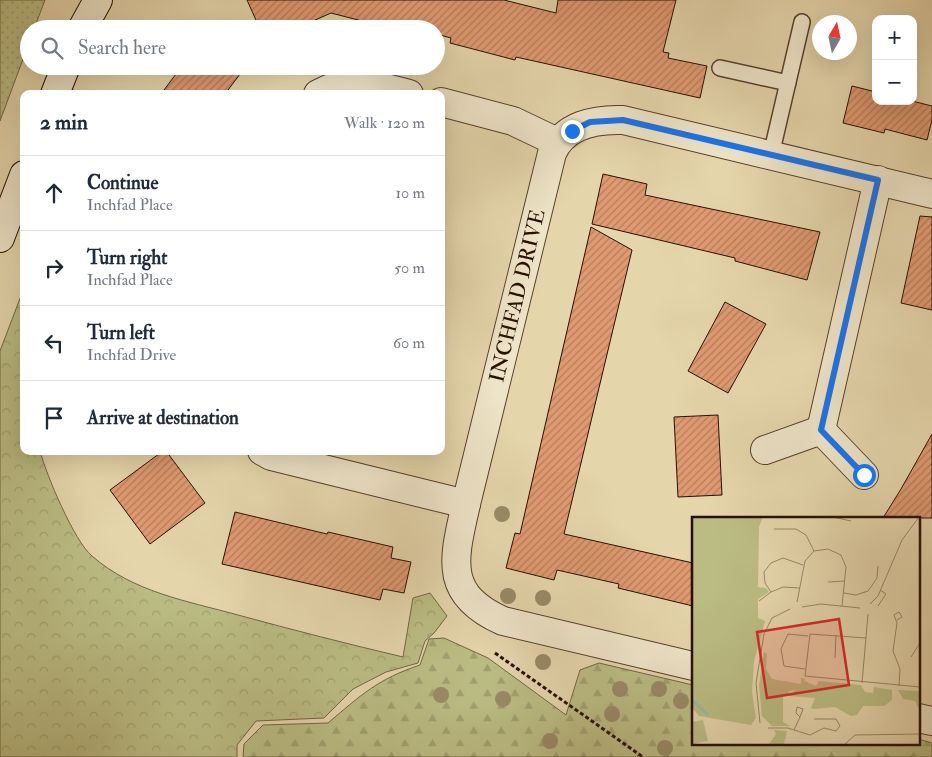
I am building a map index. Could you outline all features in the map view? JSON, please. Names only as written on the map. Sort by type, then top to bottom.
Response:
[{"type":"street","points":[[87,20],[98,0]]},
{"type":"street","points":[[57,90],[62,75]]},
{"type":"street","points":[[327,90],[342,83],[365,82],[394,90]]},
{"type":"street","points":[[445,103],[513,121],[557,142],[572,131],[590,122],[623,120],[932,194]]},
{"type":"street","name":"INCHFAD DRIVE","points":[[557,142],[552,153],[466,504],[456,551],[455,566],[460,584],[471,600],[482,610],[503,621],[692,666]]},
{"type":"street","points":[[821,430],[878,180]]},
{"type":"street","points":[[0,238],[20,186]]},
{"type":"street","points":[[765,450],[821,430]]},
{"type":"street","points":[[821,430],[864,475]]},
{"type":"street","points":[[269,455],[466,504]]},
{"type":"lane","points":[[771,155],[802,22]]},
{"type":"lane","points":[[720,68],[788,83]]},
{"type":"path","points":[[491,650],[643,757]]},
{"type":"green space","points":[[0,0],[45,0],[37,20],[20,20],[20,67],[0,121]]},
{"type":"green space","points":[[20,298],[20,455],[41,455],[54,490],[77,536],[92,556],[108,568],[143,587],[180,600],[403,657],[413,598],[430,593],[447,616],[425,641],[418,663],[386,672],[353,689],[324,718],[256,721],[237,745],[237,757],[0,757],[0,351]]},
{"type":"green space","points":[[444,638],[488,658],[566,715],[580,670],[599,663],[692,685],[692,744],[920,744],[920,740],[932,743],[932,757],[243,757],[244,744],[263,725],[328,723],[381,682],[420,665],[429,639]]},
{"type":"building","points":[[247,0],[504,0],[556,13],[558,0],[676,0],[663,52],[669,53],[668,58],[707,66],[700,98],[516,57],[515,60],[450,43],[451,38],[445,36],[445,20],[358,20],[331,13],[315,20],[256,20]]},
{"type":"building","points":[[175,75],[239,75],[228,90],[164,90]]},
{"type":"building","points":[[852,86],[872,91],[872,105],[917,105],[917,102],[932,106],[932,120],[927,140],[885,129],[884,133],[843,123]]},
{"type":"building","points":[[603,174],[647,184],[645,195],[820,232],[807,280],[735,261],[735,258],[592,224]]},
{"type":"building","points":[[920,216],[932,217],[932,310],[901,303]]},
{"type":"building","points":[[591,227],[632,250],[564,534],[692,563],[692,606],[618,588],[619,584],[557,570],[554,580],[506,568],[515,533],[520,534]]},
{"type":"building","points":[[725,302],[766,324],[728,393],[688,371]]},
{"type":"building","points":[[718,415],[722,495],[678,497],[674,417]]},
{"type":"building","points":[[932,434],[932,518],[884,517]]},
{"type":"building","points":[[158,455],[169,455],[205,503],[150,544],[110,490]]},
{"type":"building","points":[[235,512],[327,534],[328,532],[393,547],[391,558],[411,562],[404,593],[383,589],[380,600],[222,564]]},
{"type":"route","points":[[572,131],[590,122],[606,119],[623,120],[878,180],[821,430],[864,475]]}]
